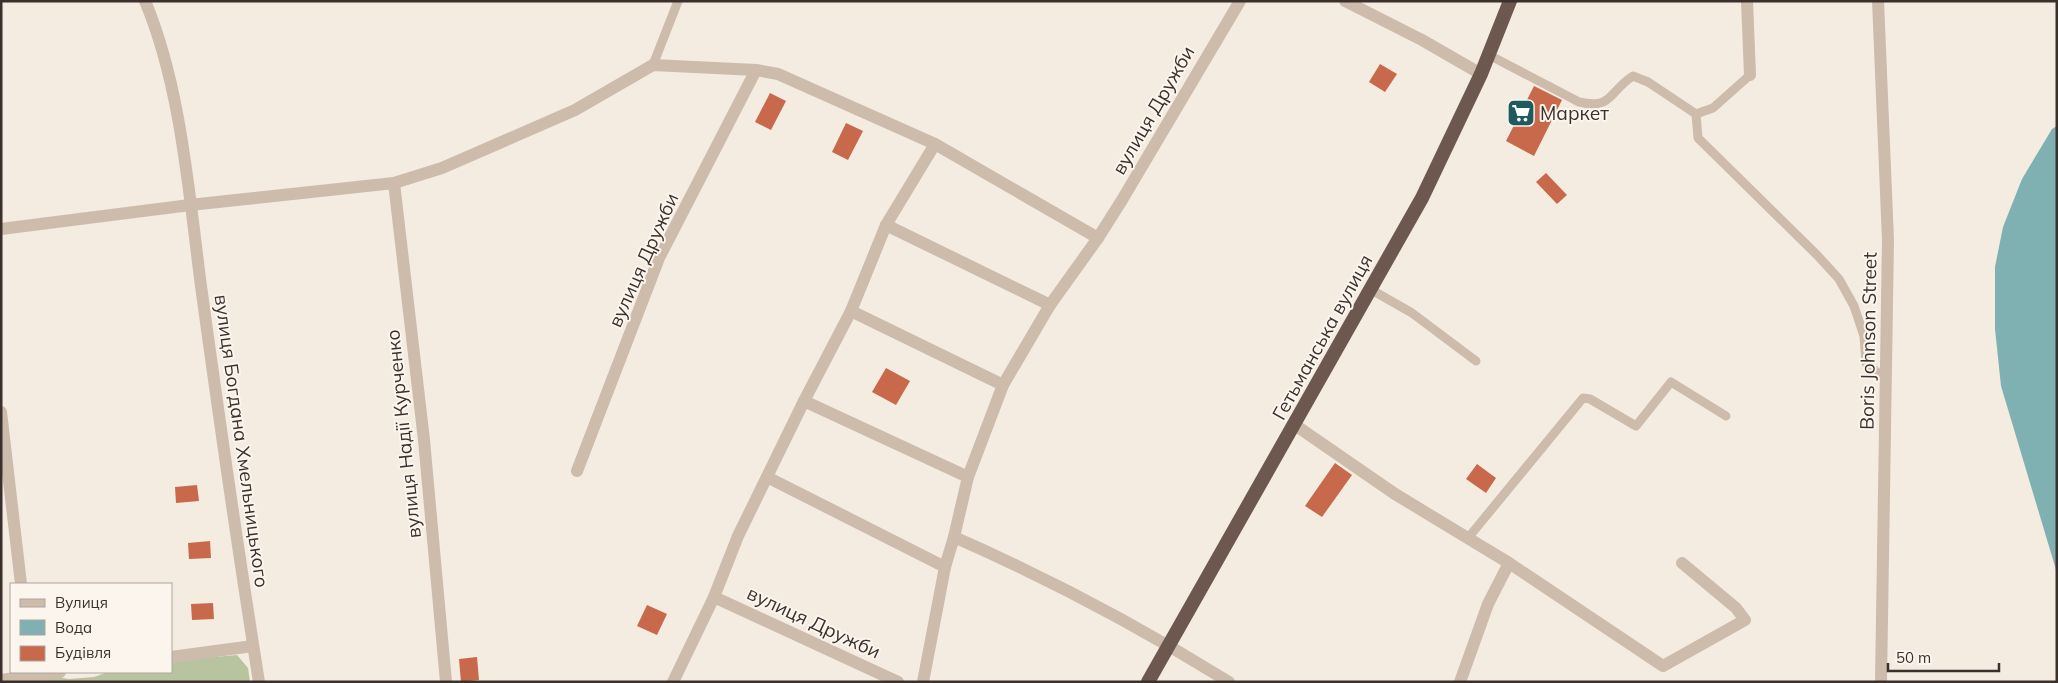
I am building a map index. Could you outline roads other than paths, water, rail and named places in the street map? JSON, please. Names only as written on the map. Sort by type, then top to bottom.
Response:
[{"type":"highway","name":"Гетьманська вулиця","points":[[1148,682],[1422,198],[1481,74],[1510,1]]},
{"type":"street","name":"вулиця Богдана Хмельницького","points":[[145,1],[154,21],[171,87],[187,177],[259,682]]},
{"type":"street","name":"вулиця Дружби","points":[[923,682],[944,567],[954,537],[968,477],[1003,385],[1050,304],[1098,238],[1240,1]]},
{"type":"street","points":[[1345,1],[1422,40],[1481,74]]},
{"type":"street","points":[[1746,1],[1750,75]]},
{"type":"street","name":"Boris Johnson Street","points":[[1878,1],[1888,240],[1881,682]]},
{"type":"street","points":[[1,230],[190,205],[394,183],[442,168],[575,110],[653,65],[756,70],[778,74],[935,144],[1098,238]]},
{"type":"street","name":"вулиця Дружби","points":[[577,471],[659,258],[756,70]]},
{"type":"street","points":[[673,682],[714,597],[738,536],[804,401],[851,311],[886,225],[935,144]]},
{"type":"street","name":"вулиця Надії Курченко","points":[[394,183],[424,440],[446,682]]},
{"type":"street","points":[[886,225],[1050,304]]},
{"type":"street","points":[[851,311],[1003,385]]},
{"type":"street","points":[[804,401],[968,477]]},
{"type":"street","points":[[1,412],[21,583]]},
{"type":"street","points":[[1294,425],[1395,494],[1509,563],[1663,666],[1745,620],[1736,608],[1682,563]]},
{"type":"street","points":[[767,477],[944,567]]},
{"type":"street","points":[[954,537],[1002,558],[1105,609],[1229,682]]},
{"type":"street","points":[[1460,682],[1488,604],[1509,563]]},
{"type":"street","name":"вулиця Дружби","points":[[714,597],[898,682]]},
{"type":"street","points":[[172,657],[253,646]]},
{"type":"street","points":[[1,680],[45,673]]},
{"type":"lane","points":[[653,65],[678,1]]},
{"type":"lane","points":[[1489,54],[1579,102],[1593,105],[1603,103],[1626,80],[1633,76],[1648,82],[1696,114]]},
{"type":"lane","points":[[1696,114],[1714,108],[1750,75]]},
{"type":"lane","points":[[1696,114],[1698,138],[1839,279],[1854,306],[1864,336],[1866,363],[1886,380]]},
{"type":"lane","points":[[1370,289],[1412,313],[1476,361]]},
{"type":"lane","points":[[1468,538],[1582,398],[1590,399],[1636,426],[1671,382],[1726,416]]},
{"type":"water","points":[[2057,126],[2057,573],[2001,386],[1995,329],[1995,267],[2003,227],[2022,179],[2052,129]]},
{"type":"place","name":"Маркет","points":[[1521,113]]}]
